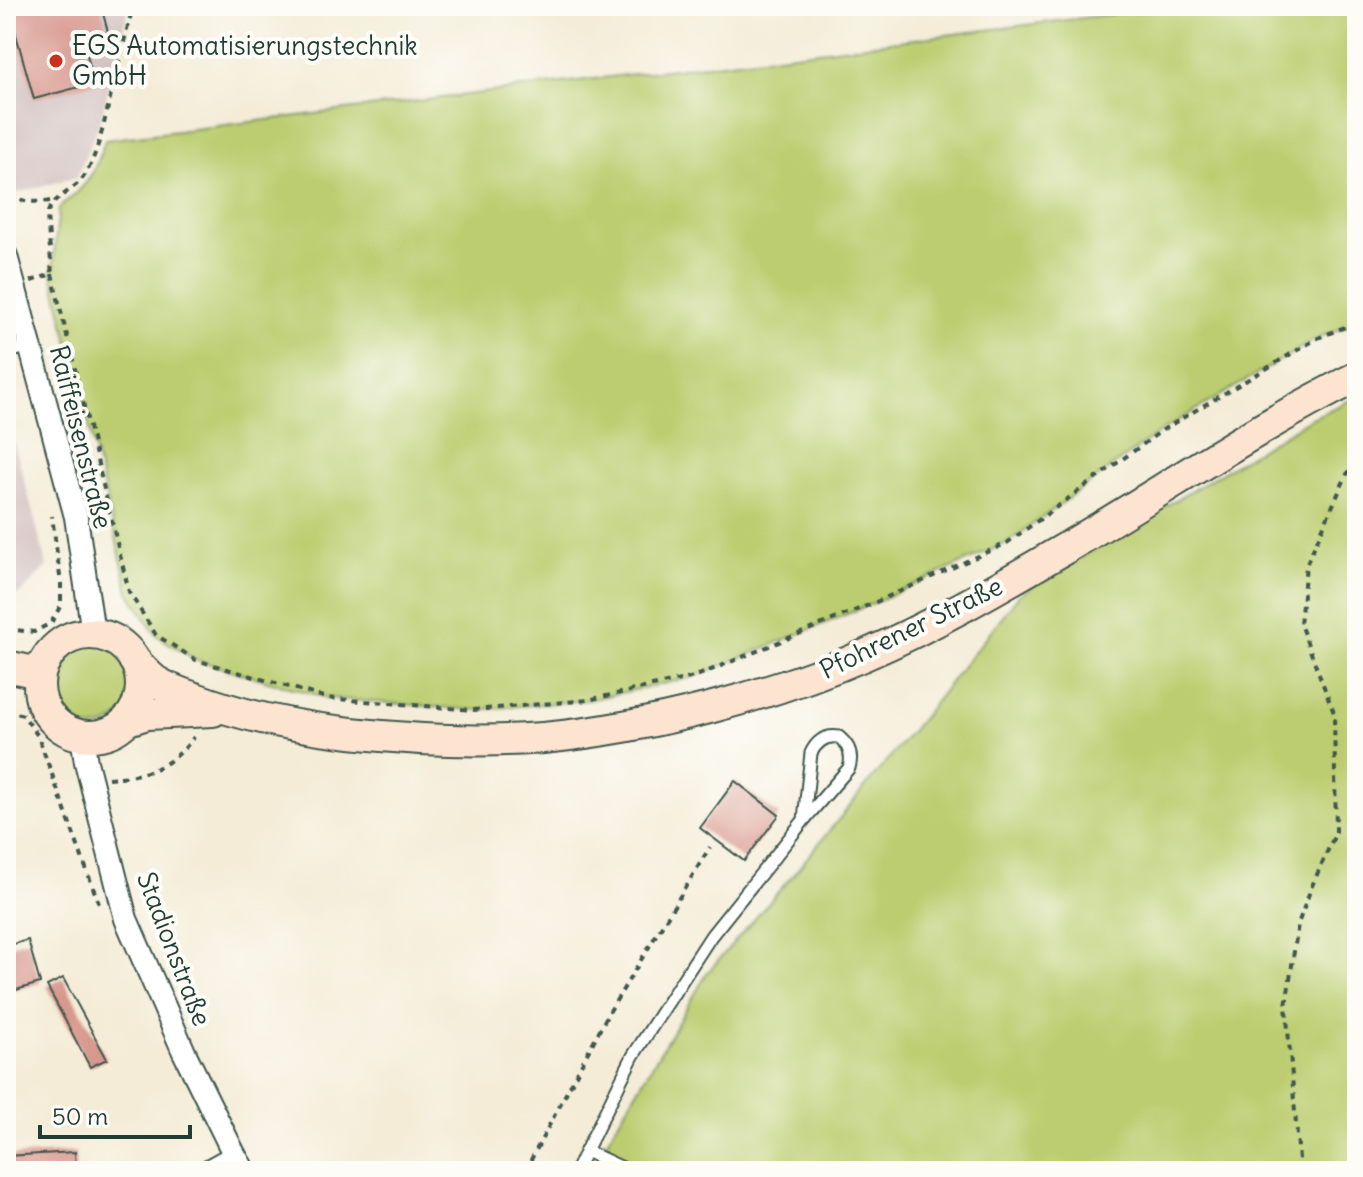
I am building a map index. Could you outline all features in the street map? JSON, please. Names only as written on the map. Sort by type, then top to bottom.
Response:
[{"type":"main road","name":"Pfohrener Straße","points":[[128,720],[147,714],[217,711],[385,736],[438,740],[544,738],[681,714],[762,693],[865,655],[965,605],[1059,552],[1280,418],[1357,377]]},
{"type":"main road","points":[[93,633],[105,636],[122,645],[134,660],[140,675],[141,691],[137,706],[128,720],[115,730],[99,736],[82,736],[65,731],[52,721],[43,707],[38,690],[39,673],[46,658],[57,646],[71,638],[93,633]]},
{"type":"main road","name":"Pfohrener Straße","points":[[134,660],[153,679],[217,711]]},
{"type":"main road","points":[[6,666],[39,673]]},
{"type":"street","name":"Raiffeisenstraße","points":[[6,256],[76,517],[93,633]]},
{"type":"street","name":"Stadionstraße","points":[[82,736],[90,780],[126,919],[184,1052],[239,1163]]},
{"type":"street","points":[[208,1171],[239,1163]]},
{"type":"lane","points":[[6,353],[29,346]]},
{"type":"lane","points":[[576,1171],[633,1056],[711,936],[849,768],[852,759],[849,749],[839,737],[822,739],[811,753],[804,820]]},
{"type":"lane","points":[[586,1151],[629,1171]]},
{"type":"path","points":[[133,6],[101,134],[84,176],[54,201],[47,215],[52,274],[129,592],[156,635],[196,660],[327,698],[474,710],[588,700],[694,677],[876,602],[1007,543],[1164,429],[1318,338],[1357,322]]},
{"type":"path","points":[[6,181],[19,200],[54,201]]},
{"type":"path","points":[[14,286],[52,274]]},
{"type":"path","points":[[1297,1171],[1299,1159],[1286,1006],[1298,924],[1336,832],[1334,713],[1300,624],[1306,565],[1347,474],[1357,464]]},
{"type":"path","points":[[6,629],[34,632],[51,623],[61,605],[52,514]]},
{"type":"path","points":[[90,780],[140,775],[167,764],[183,752],[217,711]]},
{"type":"path","points":[[525,1171],[608,1014],[710,847]]},
{"type":"shaded area","points":[[6,6],[129,6],[101,118],[77,177],[6,196]]},
{"type":"shaded area","points":[[6,412],[47,566],[21,593],[6,598]]},
{"type":"green space","points":[[1179,6],[1357,6],[1357,322],[1318,338],[1164,429],[1007,543],[876,602],[694,677],[588,700],[474,710],[327,698],[196,660],[156,635],[129,592],[52,274],[59,208],[89,179],[105,140]]},
{"type":"green space","points":[[1357,397],[1357,1171],[589,1171],[708,972],[793,875],[1019,595],[1310,419]]},
{"type":"green space","points":[[90,640],[107,644],[121,653],[130,667],[134,684],[130,701],[121,715],[107,724],[90,728],[73,724],[59,715],[50,701],[46,684],[50,667],[59,653],[73,644]]},
{"type":"building","name":"EGS Automatisierungstechnik GmbH","points":[[8,6],[101,6],[108,32],[83,39],[94,83],[34,99]]},
{"type":"building","points":[[735,781],[779,815],[744,861],[700,828]]},
{"type":"building","points":[[28,940],[40,983],[6,993],[6,946]]},
{"type":"building","points":[[63,978],[107,1059],[90,1067],[47,986]]},
{"type":"building","points":[[75,1152],[76,1171],[6,1171],[6,1156]]},
{"type":"place","name":"EGS Automatisierungstechnik GmbH","points":[[56,61]]}]
